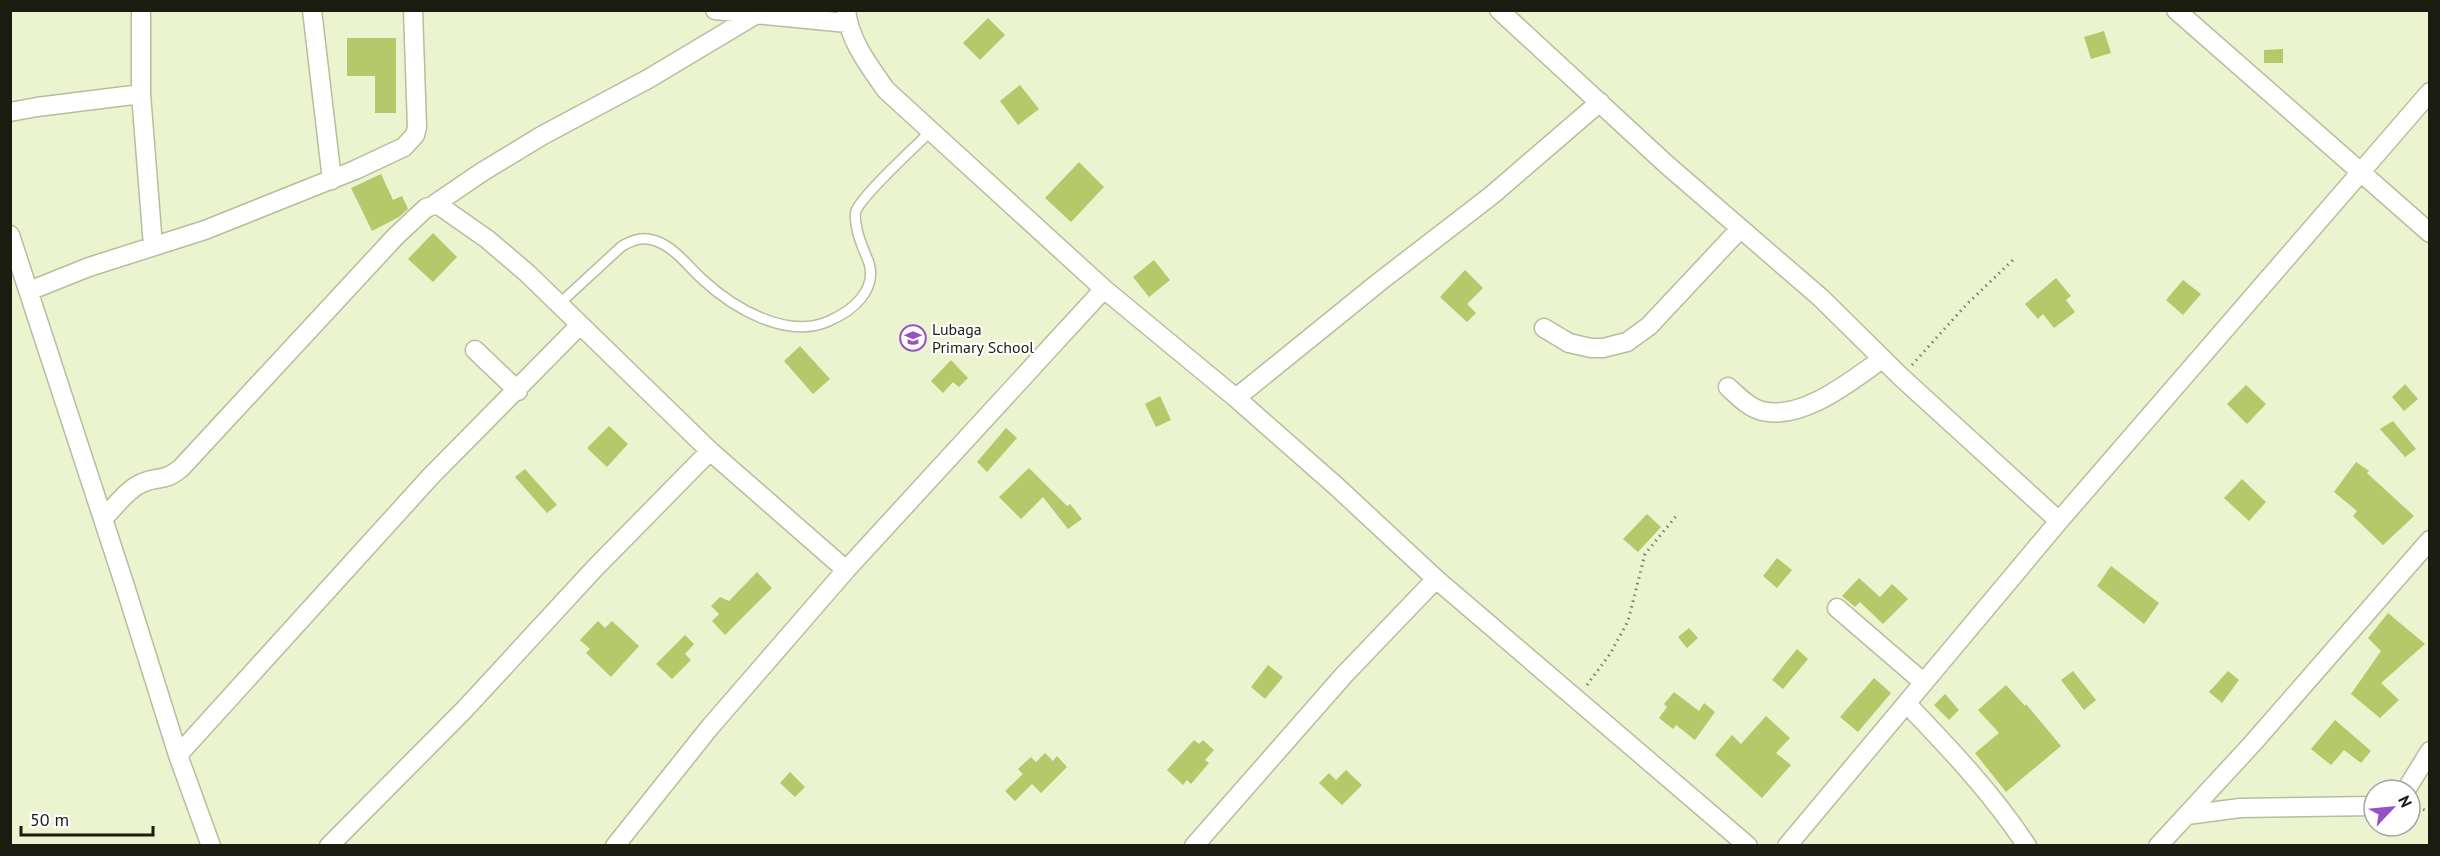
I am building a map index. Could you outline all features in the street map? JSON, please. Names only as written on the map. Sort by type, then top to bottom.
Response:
[{"type":"street","points":[[141,10],[141,94],[153,246]]},
{"type":"street","points":[[312,10],[332,180]]},
{"type":"street","points":[[28,291],[89,267],[205,230],[393,154],[410,142],[415,135],[417,114],[413,10]]},
{"type":"street","points":[[715,10],[755,15],[847,17],[863,58],[886,90],[1104,289],[1236,398],[1336,486],[1436,579],[1748,846]]},
{"type":"street","points":[[1499,10],[1666,164],[1821,298],[1901,377],[2059,521]]},
{"type":"street","points":[[2176,10],[2430,233]]},
{"type":"street","points":[[103,519],[135,486],[145,481],[162,480],[182,468],[417,215],[543,135],[648,79],[755,15]]},
{"type":"street","points":[[1787,846],[2059,521],[2430,93]]},
{"type":"street","points":[[10,112],[141,94]]},
{"type":"street","points":[[1236,398],[1378,283],[1492,195],[1600,102]]},
{"type":"street","points":[[435,204],[445,208],[487,239],[527,273],[710,451],[846,570]]},
{"type":"street","points":[[1544,328],[1569,343],[1591,348],[1604,348],[1627,342],[1649,326],[1740,229]]},
{"type":"street","points":[[10,235],[178,755],[211,846]]},
{"type":"street","points":[[615,846],[710,727],[846,570],[1104,289]]},
{"type":"street","points":[[178,755],[431,476],[518,391],[580,325]]},
{"type":"street","points":[[475,350],[518,391]]},
{"type":"street","points":[[1728,387],[1743,401],[1762,411],[1786,411],[1806,406],[1836,392],[1882,359]]},
{"type":"street","points":[[329,846],[465,709],[595,568],[710,451]]},
{"type":"street","points":[[2158,846],[2253,743],[2430,540]]},
{"type":"street","points":[[1194,846],[1344,675],[1436,579]]},
{"type":"street","points":[[1837,608],[1923,682]]},
{"type":"street","points":[[1906,704],[1970,770],[2008,817],[2027,846]]},
{"type":"street","points":[[2413,778],[2430,751]]},
{"type":"street","points":[[2187,815],[2240,808],[2362,806]]},
{"type":"lane","points":[[559,304],[622,246],[645,238],[658,241],[714,289],[759,317],[793,328],[814,326],[831,320],[849,309],[864,296],[869,288],[870,272],[858,234],[855,217],[857,208],[866,196],[931,131]]},
{"type":"path","points":[[1901,377],[1966,305],[2014,259]]},
{"type":"path","points":[[1577,698],[1610,654],[1628,621],[1645,554],[1677,515]]},
{"type":"building","points":[[988,18],[1005,35],[980,60],[963,43]]},
{"type":"building","points":[[2104,31],[2111,53],[2091,59],[2084,37]]},
{"type":"building","points":[[347,38],[396,38],[396,113],[375,113],[375,76],[347,76]]},
{"type":"building","points":[[2283,49],[2283,63],[2264,63],[2264,50]]},
{"type":"building","points":[[1020,85],[1039,109],[1018,125],[1000,101]]},
{"type":"building","points":[[1079,162],[1104,187],[1071,222],[1045,198]]},
{"type":"building","points":[[381,174],[393,200],[402,196],[408,209],[399,217],[372,231],[351,188]]},
{"type":"building","points":[[433,233],[457,257],[433,282],[408,259]]},
{"type":"building","points":[[1154,260],[1170,280],[1149,297],[1133,277]]},
{"type":"building","points":[[1465,270],[1483,288],[1467,304],[1476,313],[1467,322],[1440,297]]},
{"type":"building","points":[[2056,278],[2071,296],[2066,300],[2075,312],[2054,328],[2043,314],[2038,319],[2025,304]]},
{"type":"building","points":[[2183,280],[2201,294],[2183,315],[2166,300]]},
{"type":"building","points":[[800,346],[830,379],[813,394],[784,361]]},
{"type":"building","points":[[951,360],[968,378],[959,387],[953,382],[943,393],[931,381]]},
{"type":"building","points":[[2405,384],[2418,399],[2404,411],[2392,397]]},
{"type":"building","points":[[2246,385],[2266,404],[2247,424],[2227,404]]},
{"type":"building","points":[[1160,396],[1171,420],[1156,427],[1145,404]]},
{"type":"building","points":[[2393,421],[2416,449],[2405,457],[2380,429]]},
{"type":"building","points":[[609,426],[628,444],[607,467],[587,448]]},
{"type":"building","points":[[1006,428],[1017,438],[987,472],[977,462]]},
{"type":"building","points":[[2356,462],[2369,471],[2367,473],[2414,516],[2383,545],[2353,516],[2357,511],[2334,492]]},
{"type":"building","points":[[1029,468],[1067,506],[1070,504],[1082,519],[1068,529],[1043,497],[1021,519],[999,497]]},
{"type":"building","points":[[525,469],[557,505],[547,513],[515,477]]},
{"type":"building","points":[[2242,479],[2266,502],[2249,521],[2224,498]]},
{"type":"building","points":[[1647,514],[1661,527],[1638,552],[1623,539]]},
{"type":"building","points":[[1777,558],[1792,570],[1777,588],[1763,576]]},
{"type":"building","points":[[2111,566],[2159,603],[2144,624],[2097,586]]},
{"type":"building","points":[[757,572],[772,588],[725,635],[712,621],[719,614],[711,606],[720,597],[729,601]]},
{"type":"building","points":[[1859,578],[1880,597],[1892,584],[1908,599],[1883,624],[1860,602],[1855,607],[1842,596]]},
{"type":"building","points":[[2388,613],[2425,644],[2381,683],[2399,700],[2380,718],[2351,694],[2381,651],[2368,638]]},
{"type":"building","points":[[598,621],[605,628],[612,621],[639,646],[611,677],[586,653],[590,649],[580,640]]},
{"type":"building","points":[[1689,628],[1698,638],[1687,648],[1678,637]]},
{"type":"building","points":[[685,635],[694,644],[685,654],[691,660],[672,679],[656,664]]},
{"type":"building","points":[[1797,649],[1808,659],[1783,689],[1772,680]]},
{"type":"building","points":[[1268,665],[1283,677],[1265,699],[1251,687]]},
{"type":"building","points":[[2073,671],[2096,700],[2084,710],[2061,680]]},
{"type":"building","points":[[2228,671],[2239,680],[2222,703],[2209,692]]},
{"type":"building","points":[[1874,678],[1891,693],[1858,732],[1840,717]]},
{"type":"building","points":[[2006,685],[2025,706],[2026,704],[2061,746],[2006,792],[1975,753],[1999,733],[1978,710]]},
{"type":"building","points":[[1674,692],[1699,711],[1704,703],[1715,712],[1695,740],[1676,725],[1673,729],[1659,718],[1667,707],[1664,704]]},
{"type":"building","points":[[1945,694],[1959,710],[1949,720],[1934,705]]},
{"type":"building","points":[[1766,716],[1790,738],[1776,753],[1791,765],[1762,798],[1715,755],[1732,735],[1741,744]]},
{"type":"building","points":[[2335,720],[2371,751],[2361,763],[2344,750],[2331,765],[2311,749]]},
{"type":"building","points":[[1194,740],[1199,744],[1203,740],[1214,750],[1205,760],[1209,763],[1191,784],[1187,780],[1183,785],[1167,770]]},
{"type":"building","points":[[1045,753],[1053,761],[1057,756],[1067,767],[1041,793],[1032,784],[1015,801],[1005,791],[1023,774],[1018,769],[1031,757],[1036,762]]},
{"type":"building","points":[[1346,770],[1362,785],[1342,805],[1319,783],[1329,773],[1336,780]]},
{"type":"building","points":[[790,772],[805,787],[795,797],[780,783]]},
{"type":"place","name":"Lubaga Primary School","points":[[913,338]]}]
